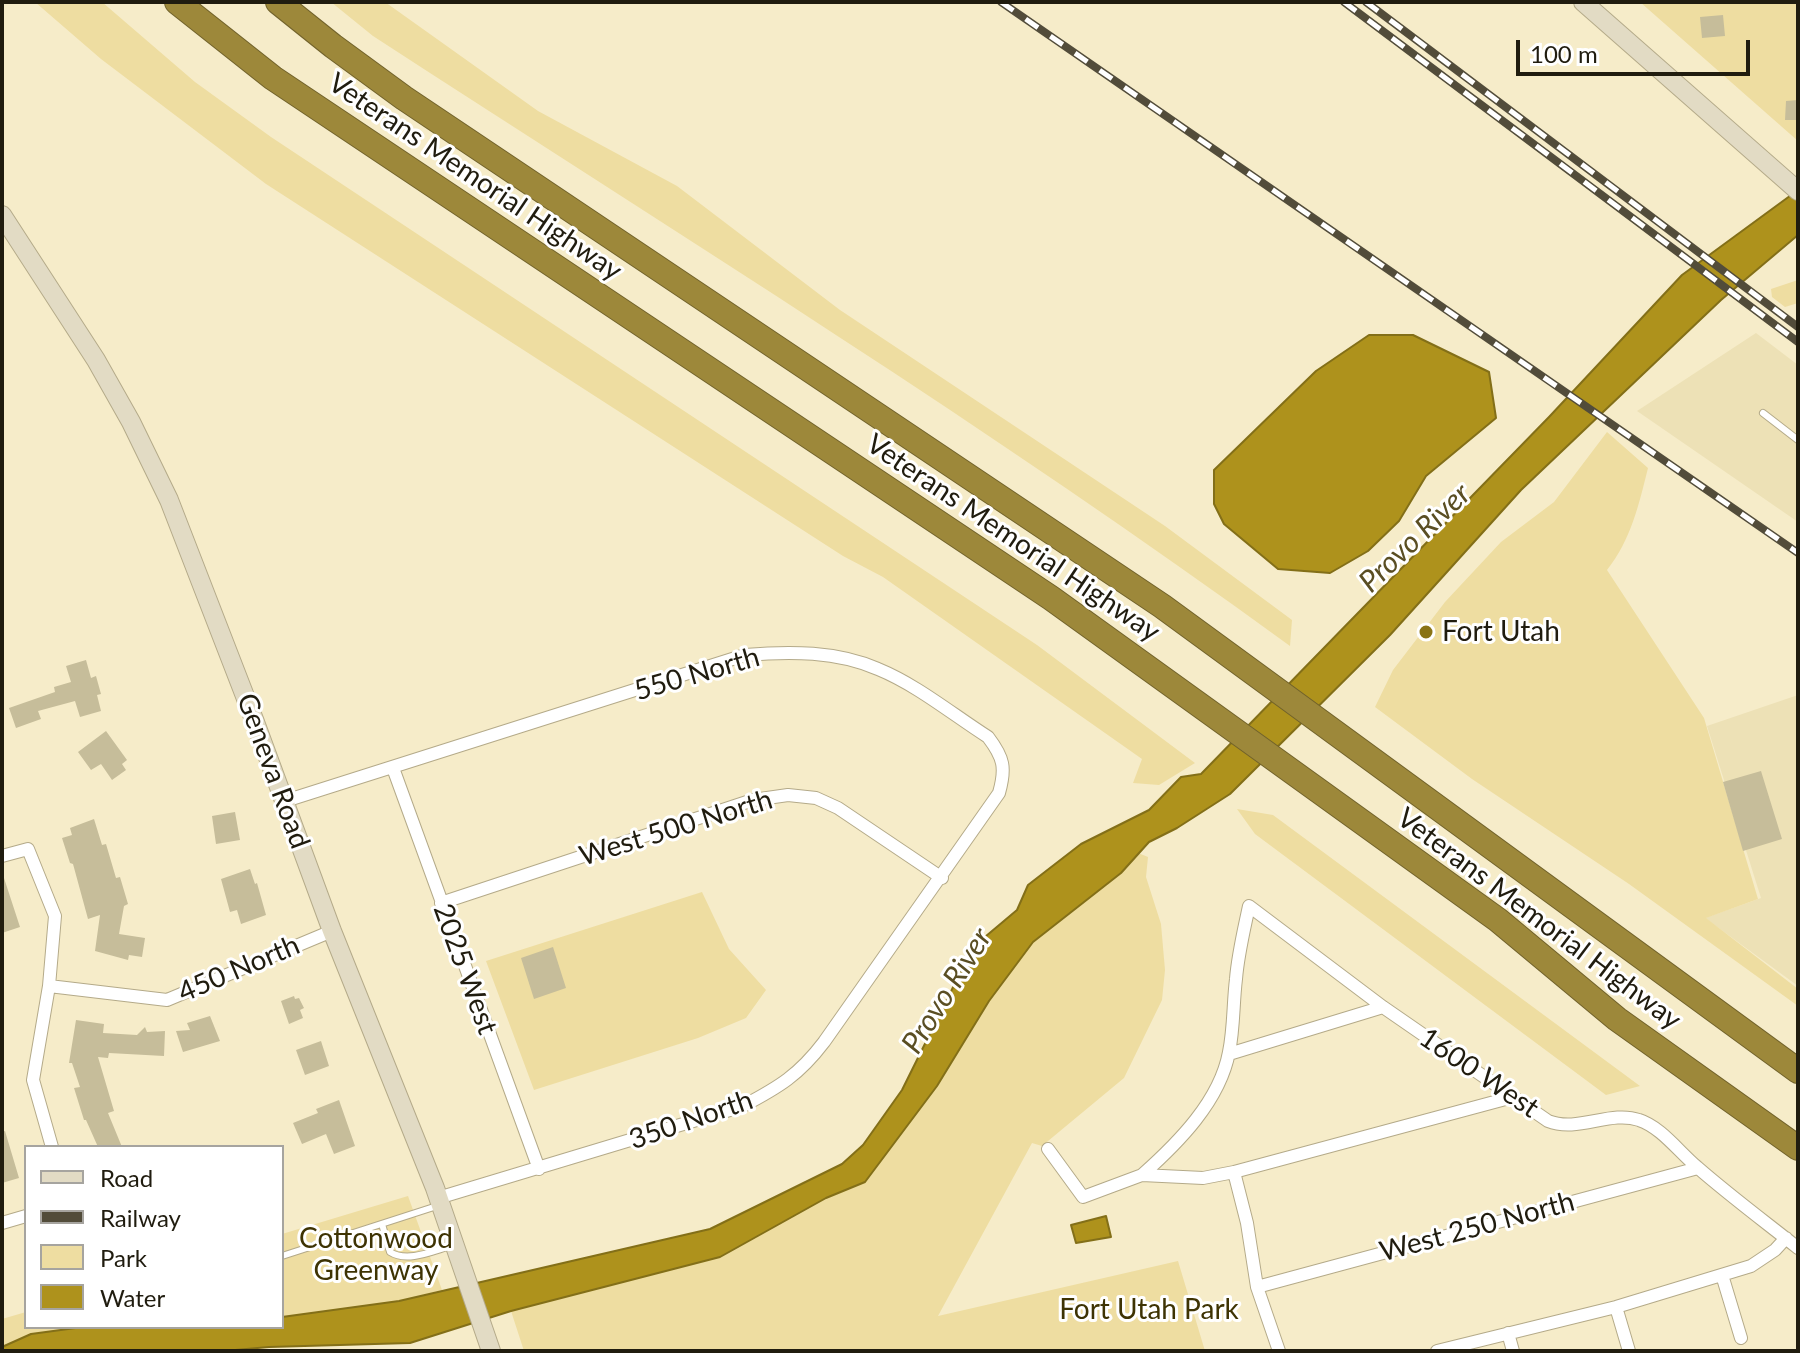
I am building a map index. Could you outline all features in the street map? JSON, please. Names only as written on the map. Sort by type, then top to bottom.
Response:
[{"type":"highway","name":"Veterans Memorial Highway","points":[[177,2],[273,78],[1051,598],[1210,710],[1498,920],[1617,1019],[1798,1148]]},
{"type":"highway","name":"Veterans Memorial Highway","points":[[278,2],[404,98],[1067,540],[1352,743],[1798,1071]]},
{"type":"main road","points":[[1583,2],[1798,191]]},
{"type":"main road","name":"Geneva Road","points":[[2,215],[89,348],[131,422],[169,500],[332,931],[440,1202],[491,1351]]},
{"type":"street","name":"550 North","points":[[285,801],[745,655],[788,651],[820,654],[876,668],[902,681],[988,737],[997,749],[1005,773],[999,793],[942,878]]},
{"type":"street","name":"2025 West","points":[[393,768],[539,1169]]},
{"type":"street","name":"West 500 North","points":[[441,903],[753,800],[788,795],[816,798],[838,808],[942,878]]},
{"type":"street","points":[[2,856],[28,849],[55,916],[49,986],[33,1080],[51,1145]]},
{"type":"street","name":"350 North","points":[[440,1202],[743,1106],[783,1085],[809,1062],[942,878]]},
{"type":"street","name":"1600 West","points":[[1229,1054],[1236,976],[1249,906],[1383,1007],[1558,1125],[1623,1118],[1639,1120],[1653,1127],[1698,1168],[1798,1248]]},
{"type":"street","name":"450 North","points":[[49,986],[167,1000],[332,931]]},
{"type":"street","points":[[1048,1149],[1083,1197],[1142,1175],[1173,1148],[1202,1111],[1219,1081],[1229,1054],[1383,1007]]},
{"type":"street","points":[[1142,1175],[1203,1178],[1234,1172],[1513,1097]]},
{"type":"street","name":"West 250 North","points":[[1257,1287],[1698,1168]]},
{"type":"street","points":[[1234,1172],[1247,1223],[1257,1287],[1279,1351]]},
{"type":"street","points":[[2,1223],[24,1217]]},
{"type":"street","points":[[1437,1351],[1616,1307],[1751,1266],[1775,1250],[1786,1238]]},
{"type":"street","points":[[1722,1275],[1741,1338]]},
{"type":"street","points":[[1616,1307],[1629,1351]]},
{"type":"street","points":[[1508,1333],[1513,1351]]},
{"type":"lane","points":[[1763,413],[1798,440]]},
{"type":"lane","points":[[284,1255],[440,1202]]},
{"type":"lane","points":[[382,1224],[390,1252],[396,1256],[415,1256],[456,1248]]},
{"type":"shaded area","points":[[1756,333],[1798,365],[1798,522],[1637,411]]},
{"type":"shaded area","points":[[1798,695],[1798,986],[1705,918],[1761,898],[1707,726]]},
{"type":"green space","points":[[35,2],[102,2],[195,82],[271,137],[1037,645],[1195,763],[1159,785],[1133,783],[1142,759],[883,577],[843,556],[266,184],[101,59]]},
{"type":"green space","points":[[331,2],[385,2],[538,111],[677,186],[840,310],[1165,526],[1292,620],[1290,646],[951,410],[373,36]]},
{"type":"green space","points":[[1640,2],[1798,2],[1798,141]]},
{"type":"green space","points":[[1798,280],[1798,303],[1785,307],[1772,297],[1771,289]]},
{"type":"green space","points":[[1607,432],[1648,468],[1628,534],[1607,570],[1704,718],[1758,899],[1706,918],[1798,989],[1798,1006],[1629,884],[1472,779],[1375,707],[1393,670],[1445,602],[1501,542],[1554,502]]},
{"type":"green space","points":[[1237,809],[1273,815],[1640,1086],[1606,1095],[1255,834]]},
{"type":"green space","name":"Fort Utah Park","points":[[1138,853],[1148,857],[1146,877],[1161,924],[1165,970],[1162,1000],[1124,1078],[1042,1146],[1032,1143],[938,1316],[1178,1261],[1205,1351],[524,1351],[511,1311],[720,1257],[826,1198],[865,1182],[937,1086],[989,1001],[1033,941],[1121,873]]},
{"type":"green space","points":[[702,892],[729,949],[766,990],[746,1018],[698,1038],[534,1090],[486,961]]},
{"type":"green space","name":"Cottonwood Greenway","points":[[408,1196],[442,1290],[399,1301],[284,1317],[284,1233]]},
{"type":"green space","points":[[24,1313],[24,1329],[68,1329],[31,1334],[2,1347],[2,1319]]},
{"type":"water","points":[[1798,190],[1798,235],[1721,300],[1521,490],[1390,635],[1230,794],[1149,842],[1121,873],[1033,942],[989,1001],[937,1086],[865,1182],[826,1198],[720,1257],[511,1311],[410,1343],[224,1351],[2,1351],[2,1347],[31,1334],[68,1329],[284,1329],[284,1317],[399,1301],[710,1229],[842,1164],[863,1145],[902,1090],[973,947],[1017,910],[1028,885],[1081,844],[1149,810],[1181,777],[1201,774],[1549,417],[1682,275]]},
{"type":"water","points":[[1369,335],[1413,335],[1489,372],[1496,418],[1426,476],[1399,521],[1368,551],[1330,573],[1278,569],[1224,524],[1214,504],[1214,470],[1316,371]]},
{"type":"water","points":[[1106,1216],[1111,1237],[1076,1243],[1071,1225]]},
{"type":"building","points":[[1723,15],[1725,36],[1702,38],[1700,17]]},
{"type":"building","points":[[1798,100],[1798,120],[1785,120],[1786,101]]},
{"type":"building","points":[[86,660],[91,678],[96,676],[101,694],[97,695],[101,711],[80,717],[75,701],[38,711],[41,719],[16,728],[9,708],[55,692],[54,687],[71,682],[66,666]]},
{"type":"building","points":[[106,731],[127,760],[122,764],[126,770],[112,780],[101,764],[91,770],[78,752]]},
{"type":"building","points":[[1761,771],[1782,839],[1743,851],[1723,782]]},
{"type":"building","points":[[235,812],[240,840],[216,844],[212,816]]},
{"type":"building","points":[[94,819],[102,845],[106,844],[116,878],[120,877],[128,904],[124,906],[119,934],[145,938],[142,957],[129,955],[128,960],[95,951],[100,915],[88,919],[73,864],[62,838],[72,835],[70,828]]},
{"type":"building","points":[[250,869],[266,915],[241,924],[237,910],[230,912],[221,879]]},
{"type":"building","points":[[2,878],[20,927],[2,933]]},
{"type":"building","points":[[553,947],[566,988],[534,999],[521,958]]},
{"type":"building","points":[[294,996],[295,999],[299,998],[304,1008],[300,1010],[303,1018],[289,1024],[281,1001]]},
{"type":"building","points":[[210,1016],[220,1041],[183,1052],[176,1031],[190,1030],[187,1023]]},
{"type":"building","points":[[76,1020],[104,1024],[103,1033],[137,1035],[145,1027],[147,1032],[165,1031],[164,1056],[109,1053],[108,1058],[98,1057],[114,1111],[108,1113],[121,1145],[97,1145],[84,1120],[74,1088],[80,1087],[72,1063],[69,1063]]},
{"type":"building","points":[[321,1041],[329,1066],[305,1075],[296,1050]]},
{"type":"building","points":[[339,1100],[355,1146],[334,1154],[326,1134],[302,1144],[293,1123]]},
{"type":"building","points":[[5,1131],[19,1178],[2,1183],[2,1132]]},
{"type":"railway","points":[[1001,2],[1798,553]]},
{"type":"railway","points":[[1344,2],[1798,342]]},
{"type":"railway","points":[[1366,2],[1798,327]]},
{"type":"place","name":"Fort Utah","points":[[1426,632]]},
{"type":"water label","name":"Provo River","points":[[1415,538]]},
{"type":"water label","name":"Provo River","points":[[947,991]]}]
